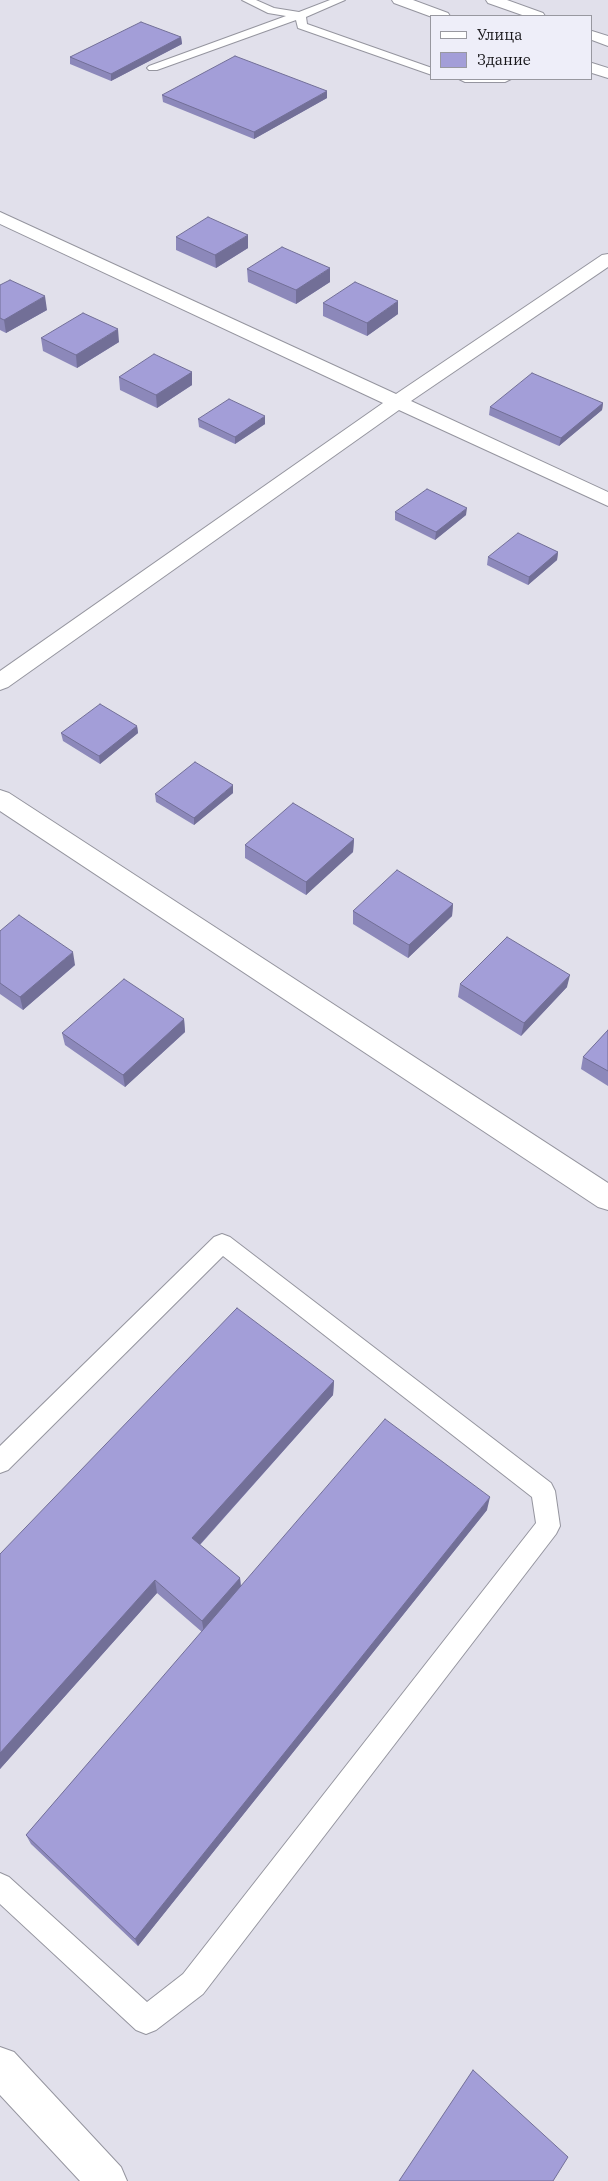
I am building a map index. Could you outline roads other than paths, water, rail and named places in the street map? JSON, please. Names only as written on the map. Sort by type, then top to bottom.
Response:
[{"type":"main road","points":[[399,0],[440,15]]},
{"type":"main road","points":[[493,0],[535,15]]},
{"type":"main road","points":[[593,35],[608,41]]},
{"type":"main road","points":[[0,217],[608,500]]},
{"type":"main road","points":[[0,682],[397,402],[608,259]]},
{"type":"main road","points":[[0,799],[608,1198]]},
{"type":"main road","points":[[0,2066],[107,2181]]},
{"type":"lane","points":[[247,0],[272,11],[300,15]]},
{"type":"lane","points":[[153,68],[340,0]]},
{"type":"lane","points":[[300,15],[302,26],[430,71]]},
{"type":"lane","points":[[0,1462],[222,1243],[543,1491],[548,1526],[193,1984],[146,2020],[0,1886]]}]
